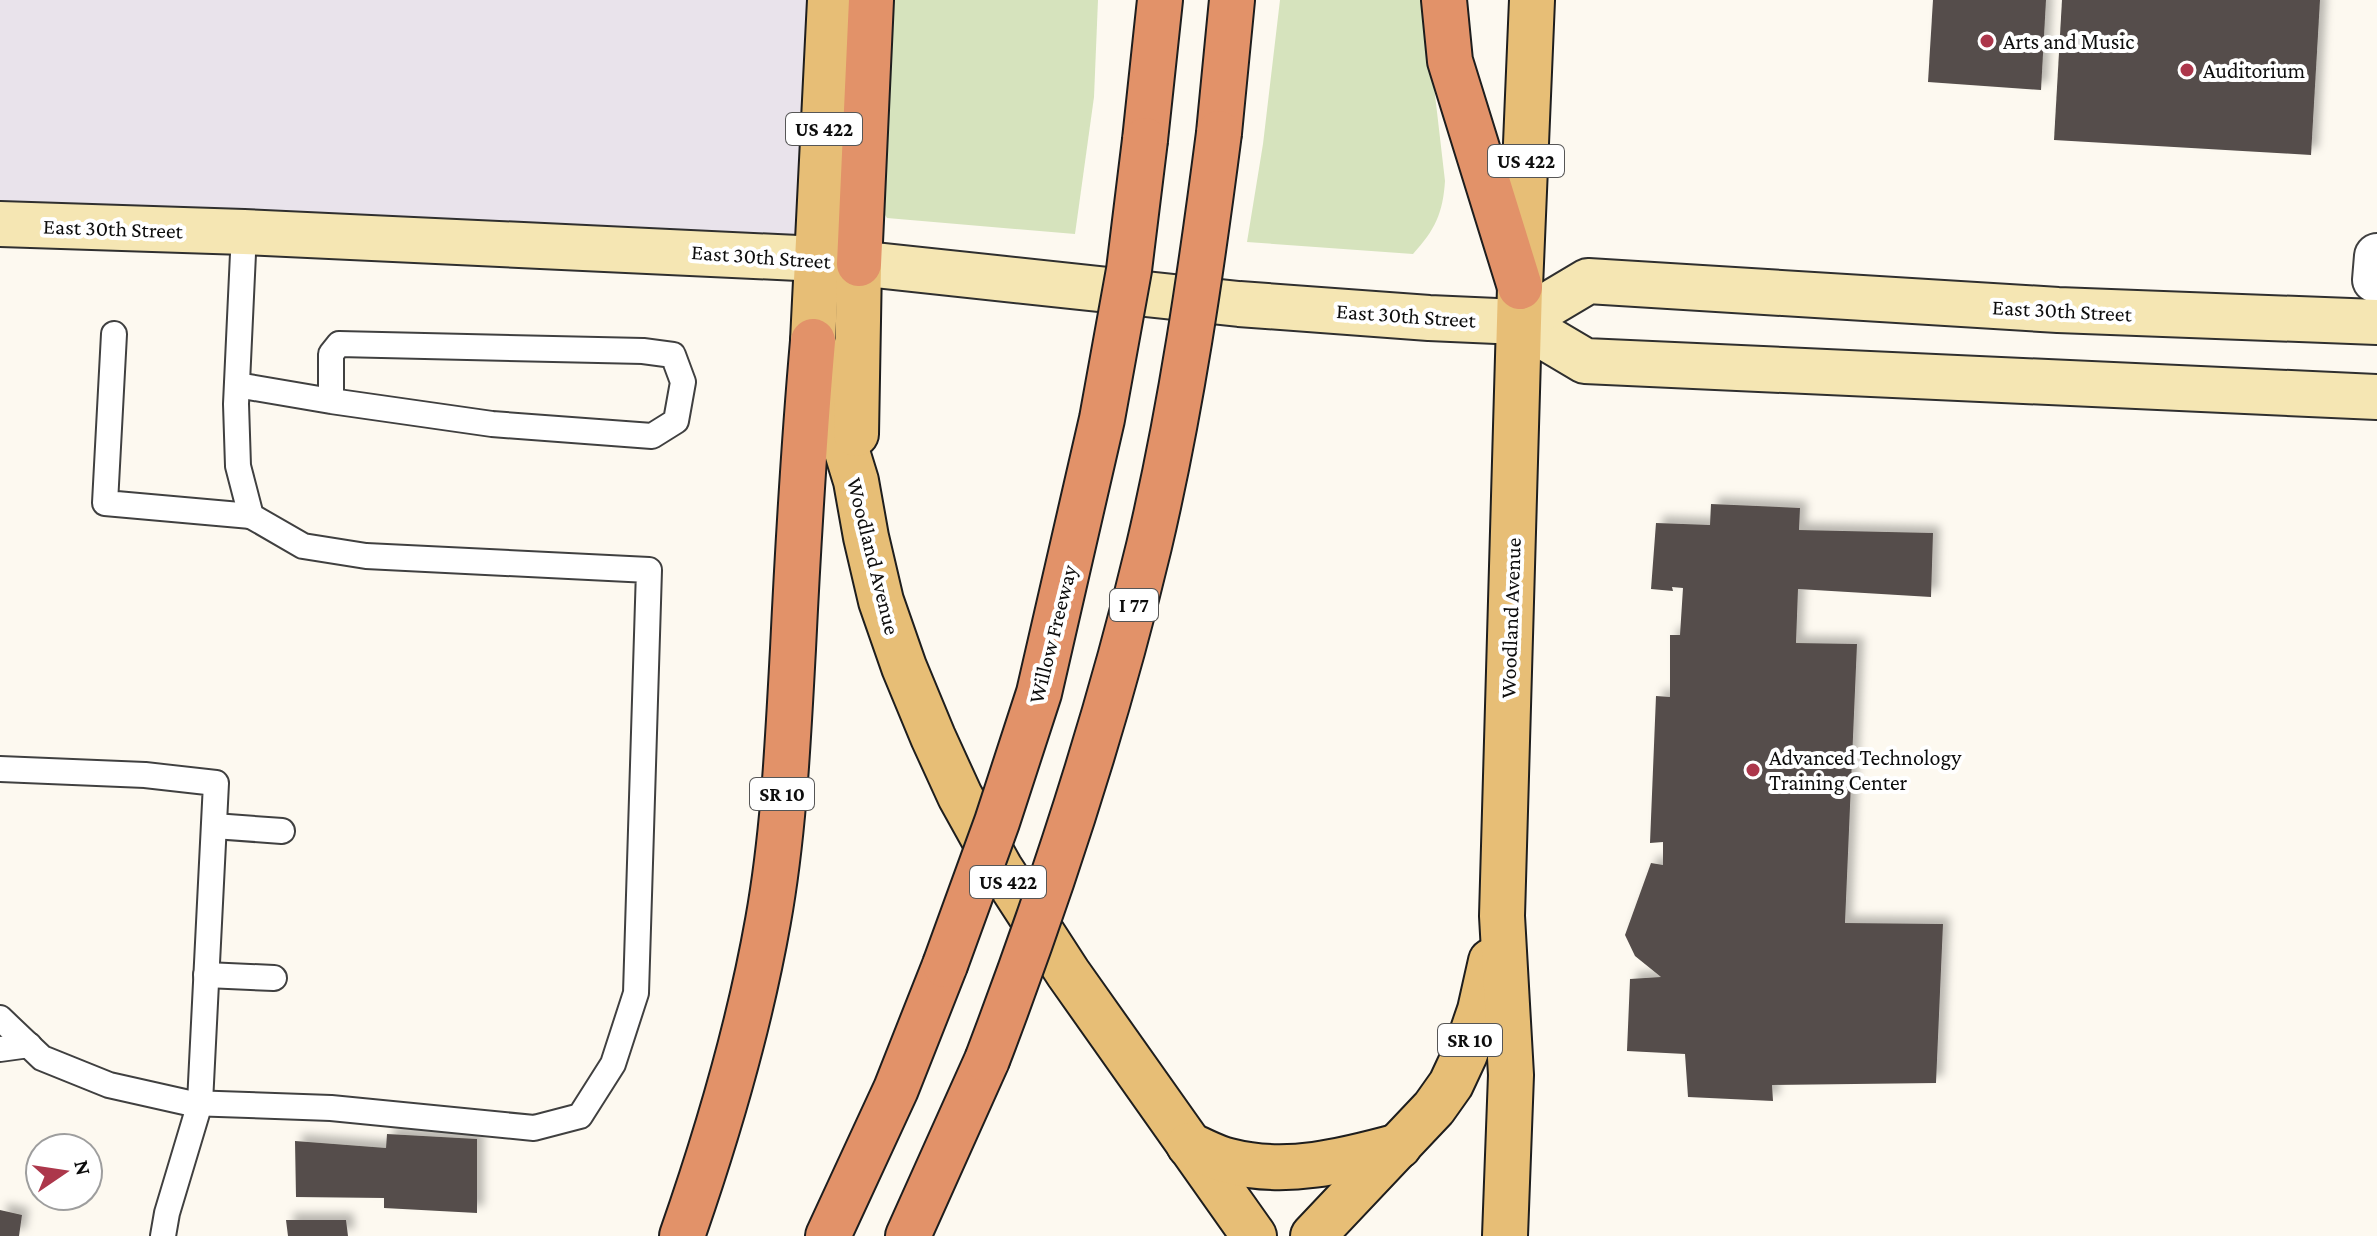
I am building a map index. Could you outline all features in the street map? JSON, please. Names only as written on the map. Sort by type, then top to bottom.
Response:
[{"type":"highway","points":[[839,261],[871,0]]},
{"type":"highway","name":"Willow Freeway","points":[[828,1236],[896,1089],[945,965],[997,822],[1042,678],[1102,419],[1129,270],[1160,0]]},
{"type":"highway","name":"I 77","points":[[908,1236],[987,1060],[1029,949],[1076,812],[1150,545],[1201,272],[1232,0]]},
{"type":"highway","points":[[1444,0],[1450,61],[1520,304]]},
{"type":"highway","name":"SR 10","points":[[682,1236],[725,1104],[768,919],[789,718],[813,341]]},
{"type":"main road","name":"US 422","points":[[830,0],[839,261]]},
{"type":"main road","name":"Woodland Avenue","points":[[1505,1236],[1511,1075],[1502,916],[1532,0]]},
{"type":"main road","name":"East 30th Street","points":[[0,224],[244,232],[839,261],[1239,304],[1413,317],[1520,304],[1588,281],[2043,309],[2376,286]]},
{"type":"main road","name":"Woodland Avenue","points":[[839,261],[813,341],[856,481],[881,601],[904,667],[960,796],[1000,868],[1032,919],[1254,1236]]},
{"type":"main road","points":[[839,261],[856,481]]},
{"type":"main road","name":"East 30th Street","points":[[1520,304],[1585,361],[2377,397]]},
{"type":"main road","name":"SR 10","points":[[1313,1236],[1434,1108],[1451,1084],[1480,1010],[1502,916]]},
{"type":"main road","points":[[1189,1145],[1227,1161],[1287,1167],[1320,1165],[1399,1146]]},
{"type":"lane","points":[[244,232],[237,385],[238,466],[251,516]]},
{"type":"lane","points":[[0,1018],[42,1058],[109,1085],[189,1103],[331,1108],[534,1128],[580,1116],[613,1064],[636,993],[649,570],[366,556],[303,546],[251,516],[105,503],[114,334]]},
{"type":"lane","points":[[237,385],[331,401],[492,424],[652,436],[676,421],[683,382],[673,355],[643,351],[339,344],[331,354],[331,401]]},
{"type":"lane","points":[[0,769],[145,775],[216,783],[200,1103],[158,1232]]},
{"type":"lane","points":[[214,826],[282,831]]},
{"type":"lane","points":[[206,975],[274,978]]},
{"type":"lane","points":[[0,1049],[29,1045]]},
{"type":"shaded area","points":[[0,0],[830,0],[819,259],[0,224]]},
{"type":"green space","points":[[884,0],[1098,0],[1094,97],[1075,234],[887,218],[878,204]]},
{"type":"green space","points":[[1280,0],[1424,0],[1445,181],[1436,220],[1413,254],[1247,242],[1263,144]]},
{"type":"building","name":"Arts and Music","points":[[1933,0],[2046,0],[2041,90],[1928,82]]},
{"type":"building","name":"Auditorium","points":[[2062,0],[2320,0],[2311,155],[2054,140]]},
{"type":"building","name":"Advanced Technology Training Center","points":[[1711,504],[1800,508],[1799,530],[1933,533],[1931,597],[1798,589],[1796,643],[1857,644],[1845,923],[1943,924],[1936,1083],[1772,1085],[1773,1101],[1688,1097],[1685,1054],[1627,1051],[1630,979],[1661,977],[1635,956],[1625,935],[1651,863],[1663,865],[1663,842],[1650,843],[1656,696],[1670,697],[1670,635],[1680,635],[1683,588],[1672,587],[1673,591],[1651,589],[1656,523],[1710,525]]},
{"type":"building","points":[[387,1134],[477,1139],[477,1213],[384,1208],[384,1198],[296,1197],[295,1141],[386,1148]]},
{"type":"building","points":[[0,1210],[22,1215],[19,1236],[0,1236]]},
{"type":"building","points":[[286,1220],[346,1220],[348,1236],[288,1236]]},
{"type":"place","name":"Arts and Music","points":[[1987,41]]},
{"type":"place","name":"Auditorium","points":[[2187,70]]},
{"type":"place","name":"Advanced Technology Training Center","points":[[1753,770]]}]
